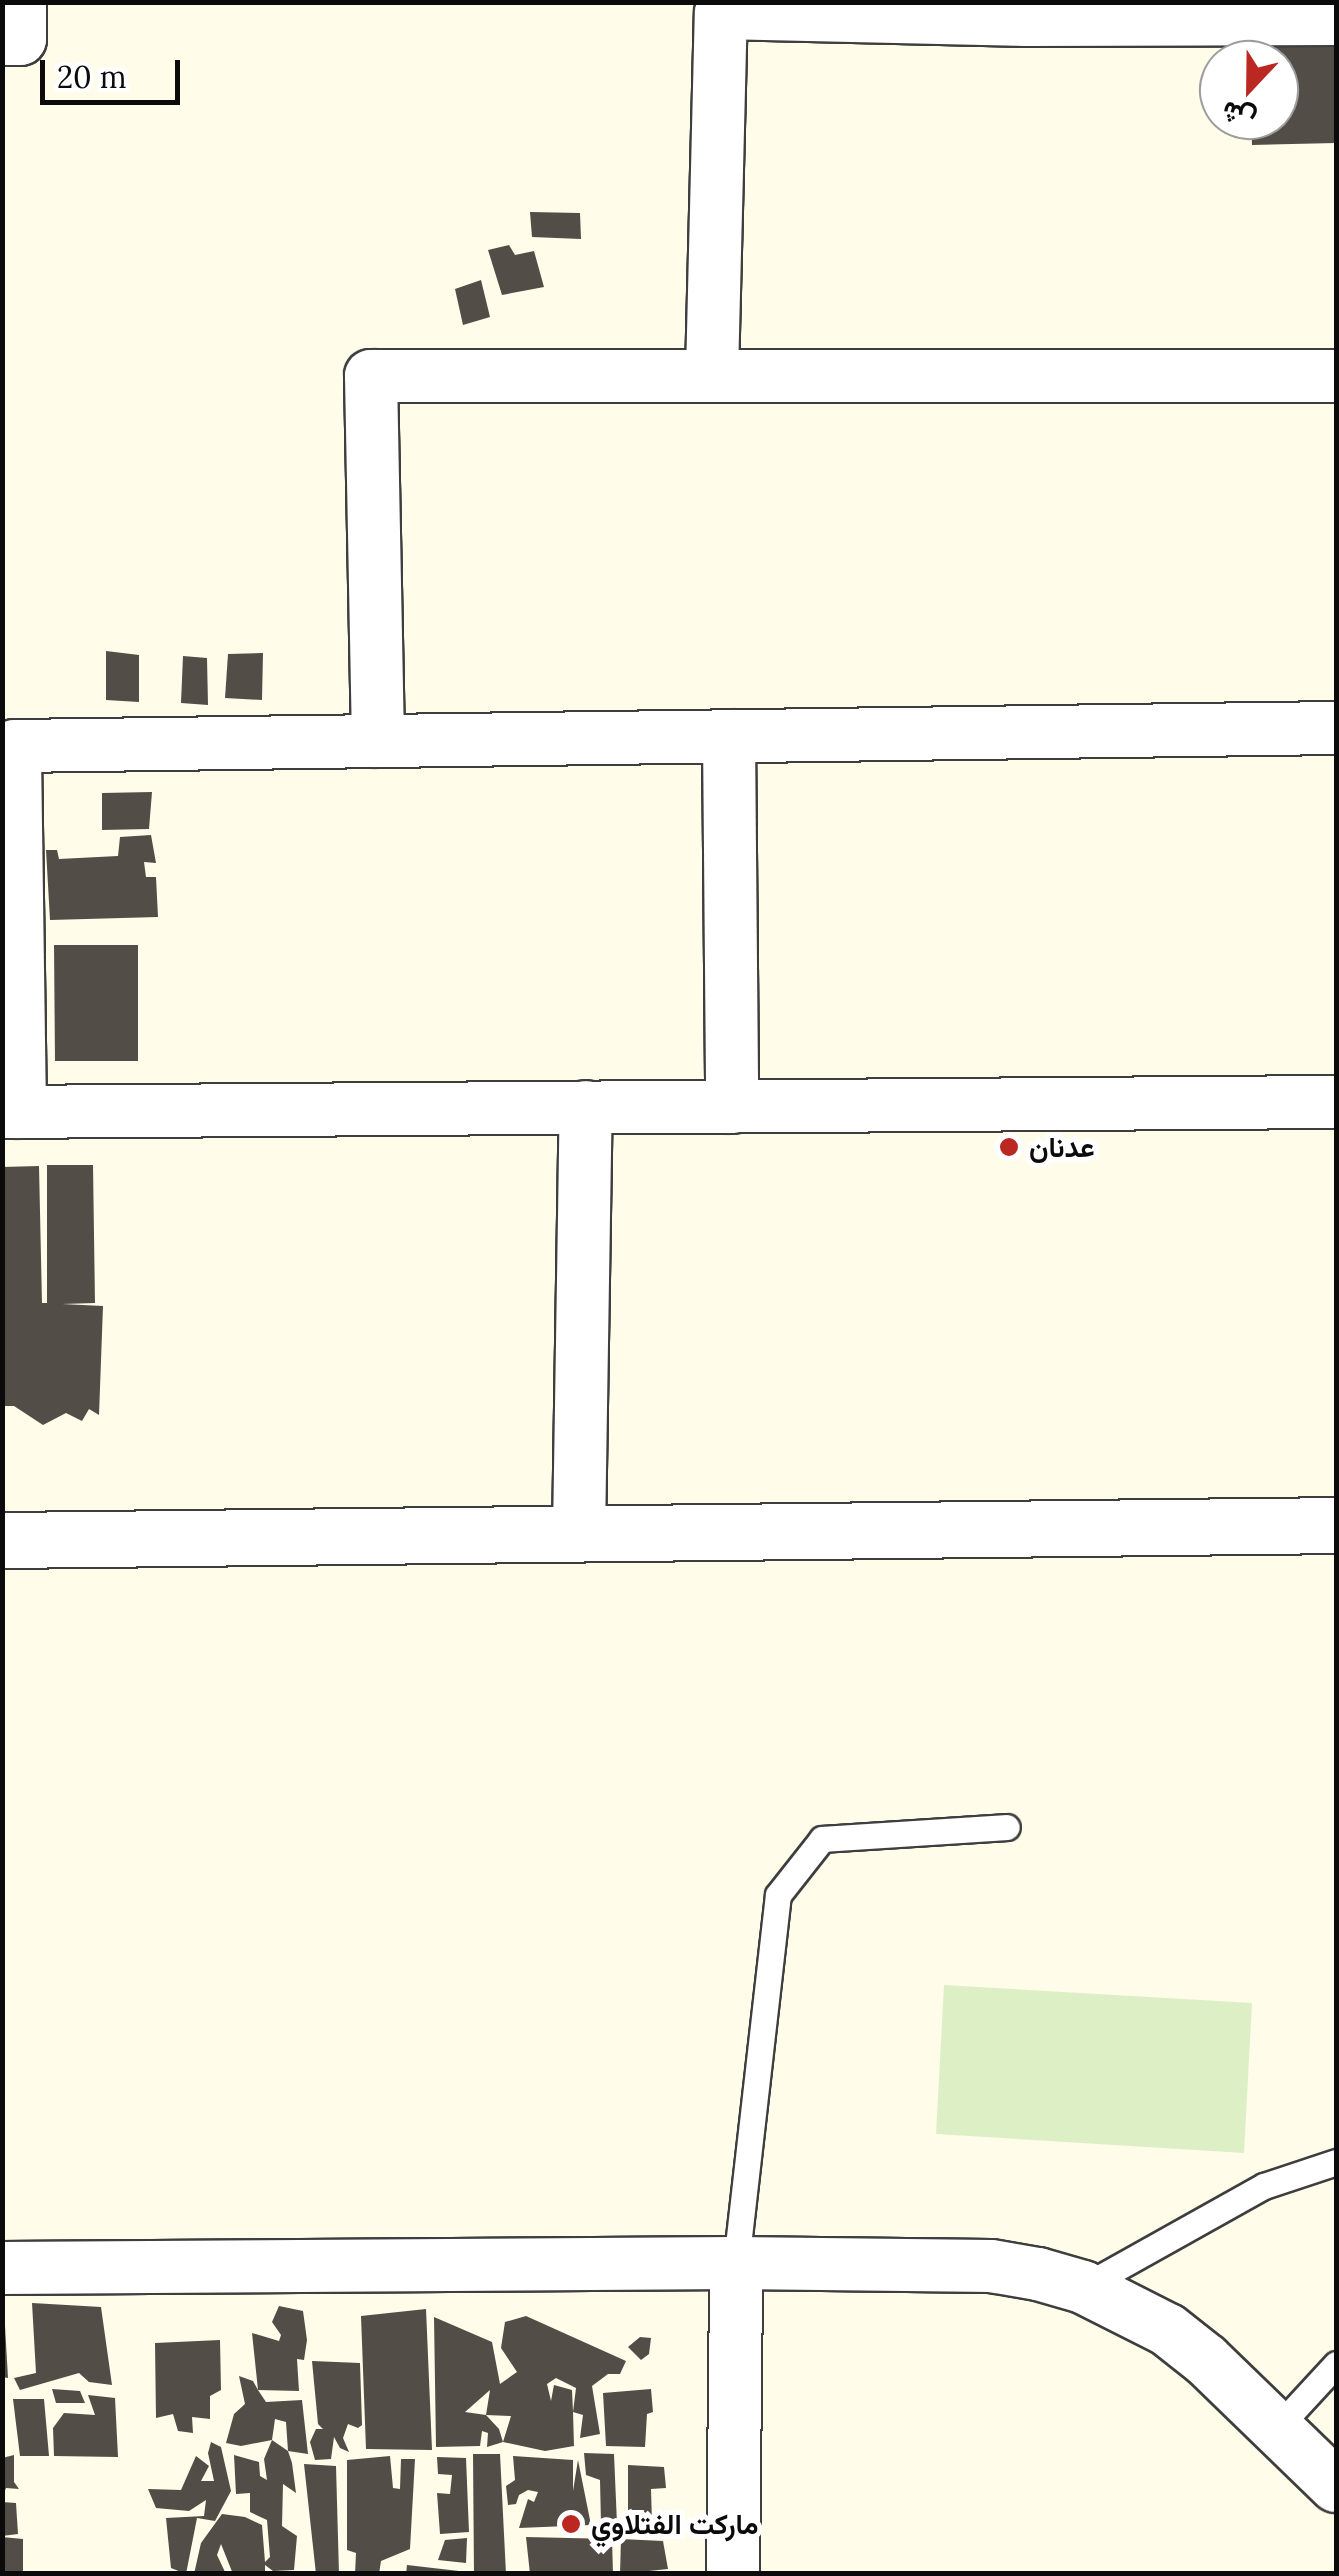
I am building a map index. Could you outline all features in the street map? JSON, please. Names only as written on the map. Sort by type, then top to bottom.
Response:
[{"type":"street","points":[[2,39],[20,39],[20,2]]},
{"type":"street","points":[[712,374],[721,13],[1027,11],[1336,19]]},
{"type":"street","points":[[378,741],[371,376],[1336,376]]},
{"type":"street","points":[[1336,728],[15,746],[11,1112],[1336,1102]]},
{"type":"street","points":[[728,736],[732,1107]]},
{"type":"street","points":[[579,1534],[586,1107]]},
{"type":"street","points":[[2,1540],[1336,1526]]},
{"type":"street","points":[[2,2268],[736,2263],[991,2266],[1084,2287],[1168,2330],[1336,2486]]},
{"type":"street","points":[[733,2574],[736,2263]]},
{"type":"lane","points":[[736,2263],[778,1895],[822,1839],[1007,1827]]},
{"type":"lane","points":[[1084,2287],[1264,2186],[1336,2162]]},
{"type":"lane","points":[[1277,2428],[1336,2364]]},
{"type":"green space","points":[[944,1985],[1252,2003],[1244,2153],[936,2134]]},
{"type":"building","points":[[1336,45],[1336,143],[1252,145],[1252,140],[1299,140],[1299,46]]},
{"type":"building","points":[[530,212],[580,213],[581,239],[532,237]]},
{"type":"building","points":[[509,245],[515,255],[534,251],[544,287],[502,295],[488,250]]},
{"type":"building","points":[[481,280],[490,317],[463,325],[455,289]]},
{"type":"building","points":[[106,651],[139,655],[139,702],[106,700]]},
{"type":"building","points":[[263,653],[262,700],[225,698],[228,654]]},
{"type":"building","points":[[183,656],[207,658],[208,705],[181,703]]},
{"type":"building","points":[[152,792],[149,829],[102,830],[102,793]]},
{"type":"building","points":[[151,835],[156,863],[144,862],[146,877],[156,877],[158,917],[50,920],[46,850],[57,850],[59,859],[118,856],[120,837]]},
{"type":"building","points":[[54,945],[138,945],[138,1061],[55,1061]]},
{"type":"building","points":[[47,1165],[93,1165],[95,1303],[62,1304],[103,1306],[99,1415],[89,1409],[82,1421],[66,1413],[43,1425],[14,1406],[2,1406],[2,1167],[39,1166],[42,1303],[47,1303]]},
{"type":"building","points":[[32,2303],[101,2307],[112,2385],[89,2382],[79,2373],[20,2390],[14,2378],[36,2373]]},
{"type":"building","points":[[279,2306],[303,2311],[307,2340],[304,2360],[297,2359],[299,2391],[258,2390],[252,2333],[279,2341],[281,2335],[272,2322]]},
{"type":"building","points":[[426,2309],[432,2450],[366,2449],[361,2316]]},
{"type":"building","points":[[526,2316],[626,2361],[620,2374],[608,2374],[592,2386],[600,2434],[580,2438],[583,2415],[573,2412],[574,2446],[545,2451],[503,2442],[487,2447],[488,2433],[482,2431],[480,2446],[436,2447],[434,2317],[492,2342],[500,2384],[517,2372],[501,2348],[505,2322]],"holes":[[[556,2378],[576,2388],[573,2412],[572,2390],[554,2385],[551,2401],[547,2384]],[[490,2390],[486,2415],[465,2412]],[[486,2415],[511,2416],[503,2442],[499,2429]]]},
{"type":"building","points":[[5,2326],[8,2378],[2,2377]]},
{"type":"building","points":[[640,2337],[651,2338],[649,2354],[641,2360],[628,2347]]},
{"type":"building","points":[[220,2340],[221,2390],[210,2396],[210,2419],[192,2417],[193,2433],[178,2431],[173,2414],[156,2418],[155,2343]]},
{"type":"building","points":[[312,2361],[360,2363],[362,2425],[358,2428],[348,2424],[343,2438],[349,2452],[340,2448],[334,2437],[331,2459],[315,2460],[310,2442],[316,2429],[323,2429],[318,2424]]},
{"type":"building","points":[[239,2376],[253,2381],[266,2402],[302,2400],[308,2454],[288,2451],[286,2422],[275,2419],[272,2440],[241,2446],[226,2443],[234,2414],[245,2404]]},
{"type":"building","points":[[52,2389],[80,2391],[85,2403],[56,2403]]},
{"type":"building","points":[[651,2389],[653,2412],[647,2414],[645,2447],[606,2446],[603,2393]]},
{"type":"building","points":[[88,2395],[115,2398],[118,2457],[54,2456],[53,2428],[64,2413],[95,2415]]},
{"type":"building","points":[[13,2399],[44,2399],[49,2456],[20,2456]]},
{"type":"building","points":[[272,2440],[288,2451],[292,2463],[296,2493],[283,2484],[282,2526],[297,2536],[294,2570],[273,2571],[265,2565],[265,2574],[233,2574],[221,2544],[217,2555],[226,2574],[194,2574],[201,2543],[222,2514],[245,2517],[262,2525],[265,2562],[270,2557],[267,2520],[250,2512],[250,2493],[236,2494],[234,2455],[259,2462],[260,2476],[267,2480],[264,2459]]},
{"type":"building","points":[[211,2442],[221,2447],[231,2491],[215,2521],[197,2518],[186,2574],[171,2568],[166,2518],[204,2516],[206,2500],[189,2511],[156,2508],[148,2489],[181,2490],[196,2456],[209,2466],[201,2481],[214,2481],[208,2453]]},
{"type":"building","points":[[584,2453],[614,2454],[617,2524],[601,2524],[600,2480],[586,2475]]},
{"type":"building","points":[[473,2454],[500,2454],[506,2574],[474,2574]]},
{"type":"building","points":[[14,2455],[14,2482],[19,2489],[6,2488],[2,2498],[2,2458]]},
{"type":"building","points":[[390,2456],[393,2488],[400,2489],[401,2459],[415,2459],[410,2549],[381,2561],[379,2574],[355,2574],[356,2553],[347,2550],[347,2460]]},
{"type":"building","points":[[513,2456],[573,2460],[573,2491],[578,2460],[591,2525],[519,2528],[528,2499],[534,2502],[538,2492],[528,2490],[519,2495],[516,2504],[508,2505],[506,2486],[515,2480]]},
{"type":"building","points":[[437,2457],[466,2458],[469,2532],[440,2534],[437,2493],[450,2494],[452,2475],[438,2474]]},
{"type":"building","points":[[304,2464],[336,2466],[339,2574],[316,2574]]},
{"type":"building","points":[[628,2465],[664,2467],[666,2488],[651,2489],[652,2523],[628,2529]]},
{"type":"building","points":[[2,2502],[16,2503],[18,2534],[2,2536]]},
{"type":"building","points":[[2,2537],[23,2539],[23,2574],[2,2574]]},
{"type":"building","points":[[526,2537],[612,2539],[613,2574],[530,2574]]},
{"type":"building","points":[[467,2538],[466,2563],[438,2560],[445,2540]]},
{"type":"building","points":[[621,2539],[663,2541],[668,2569],[620,2574]]},
{"type":"building","points":[[407,2565],[459,2571],[459,2574],[406,2574]]},
{"type":"place","name":"عدنان","points":[[1009,1147]]},
{"type":"place","name":"ماركت الفتلاوي","points":[[571,2524]]}]
